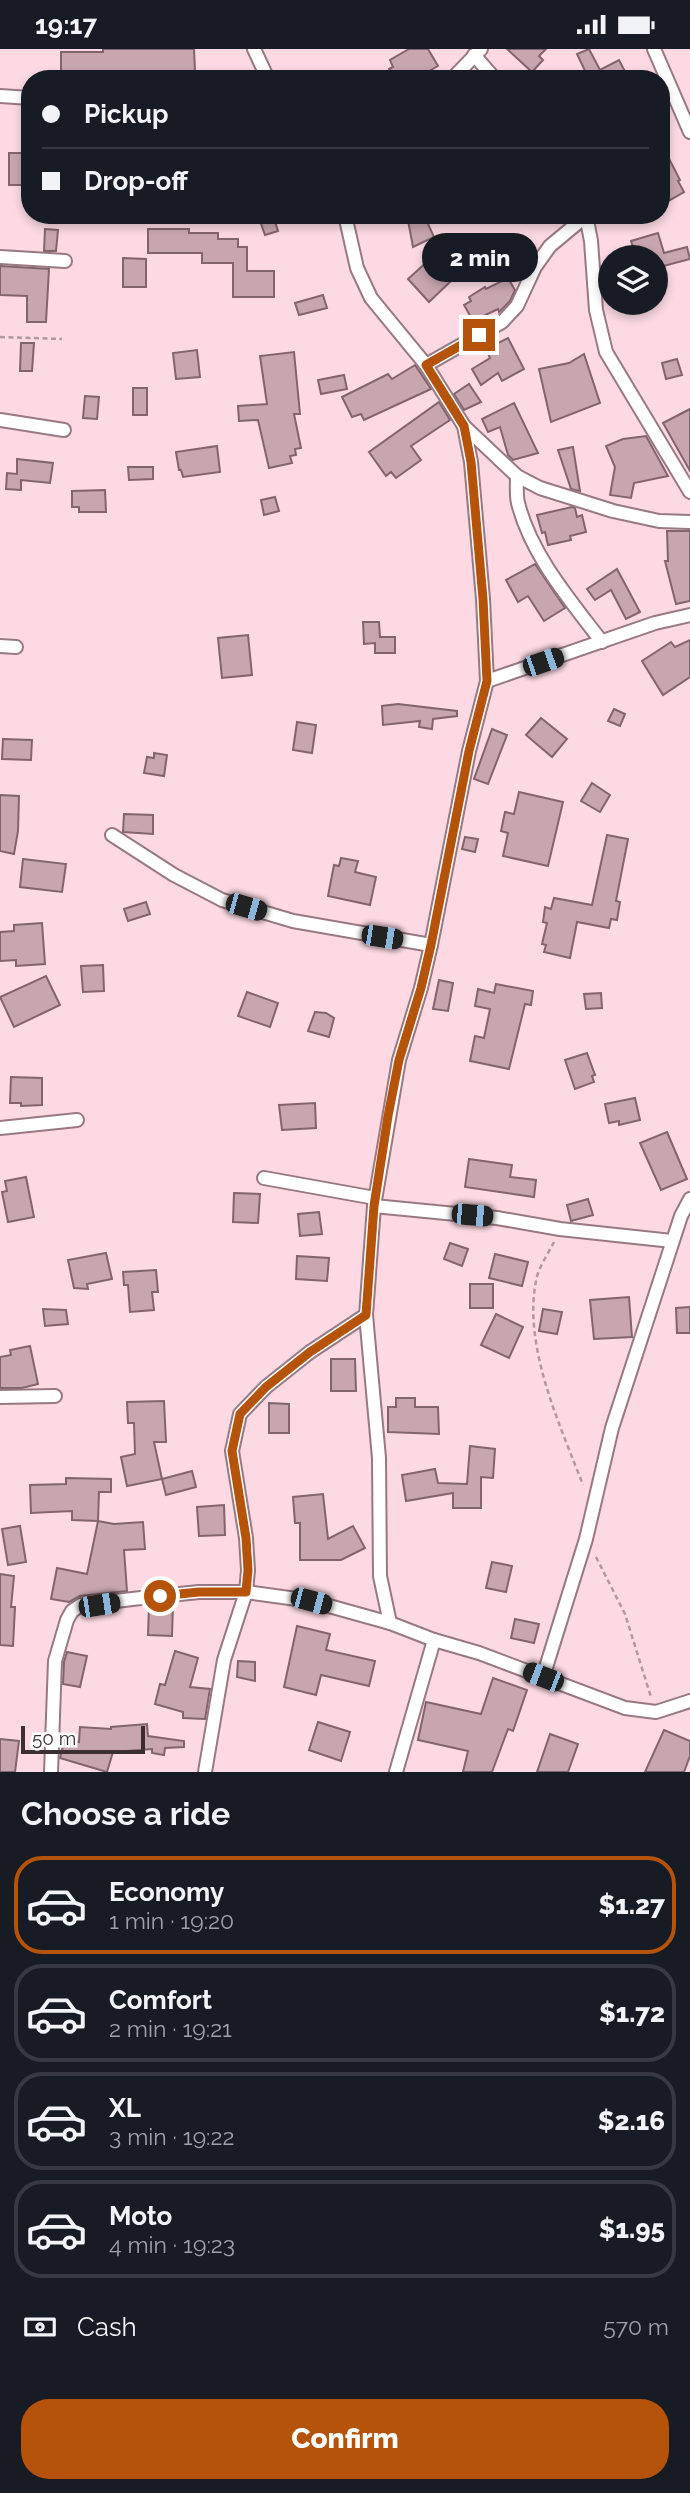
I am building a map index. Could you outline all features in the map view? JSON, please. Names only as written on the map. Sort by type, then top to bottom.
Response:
[{"type":"street","points":[[254,49],[264,70]]},
{"type":"street","points":[[654,49],[663,70]]},
{"type":"street","points":[[461,70],[478,52],[489,70]]},
{"type":"street","points":[[670,86],[690,132]]},
{"type":"street","points":[[0,96],[21,97]]},
{"type":"street","points":[[347,224],[357,268],[371,297],[426,365],[464,426],[517,476],[540,488],[613,511],[659,521],[690,522]]},
{"type":"street","points":[[426,365],[502,322],[517,306],[535,267],[550,246],[576,224]]},
{"type":"street","points":[[588,224],[596,310],[606,352],[690,492]]},
{"type":"street","points":[[0,257],[65,261]]},
{"type":"street","points":[[0,420],[64,430]]},
{"type":"street","points":[[390,1623],[380,1576],[379,1458],[366,1315],[374,1202],[399,1060],[431,945],[469,751],[487,681],[471,462],[464,426]]},
{"type":"street","points":[[517,476],[517,501],[528,530],[556,582],[602,642]]},
{"type":"street","points":[[487,681],[655,623],[690,615]]},
{"type":"street","points":[[0,646],[16,647]]},
{"type":"street","points":[[112,835],[174,875],[222,900],[293,921],[431,945]]},
{"type":"street","points":[[0,1128],[77,1120]]},
{"type":"street","points":[[264,1178],[374,1202],[560,1229],[673,1241]]},
{"type":"street","points":[[543,1677],[586,1539],[612,1428],[681,1216],[690,1199]]},
{"type":"street","points":[[205,1772],[224,1660],[246,1592],[246,1538],[232,1451],[240,1414],[266,1387],[310,1352],[366,1315]]},
{"type":"street","points":[[0,1397],[55,1396]]},
{"type":"street","points":[[51,1772],[55,1661],[67,1620],[72,1611],[81,1605],[141,1598],[199,1592],[246,1592],[311,1601],[390,1623],[479,1653],[625,1708],[656,1712],[690,1701]]},
{"type":"street","points":[[397,1772],[434,1640]]},
{"type":"path","points":[[0,337],[62,339]]},
{"type":"path","points":[[560,1229],[536,1280],[533,1320],[539,1359],[592,1508]]},
{"type":"path","points":[[586,1539],[625,1614],[656,1712]]},
{"type":"building","points":[[103,49],[194,49],[195,70],[61,70],[61,52],[103,52]]},
{"type":"building","points":[[409,49],[428,49],[438,66],[431,70],[390,70],[393,67],[390,60]]},
{"type":"building","points":[[507,49],[546,49],[539,56],[543,60],[534,70],[530,70]]},
{"type":"building","points":[[589,49],[600,70],[585,70],[577,54]]},
{"type":"building","points":[[619,60],[624,70],[600,70]]},
{"type":"building","points":[[9,153],[21,153],[21,185],[9,185]]},
{"type":"building","points":[[670,161],[680,180],[678,181],[684,192],[670,200]]},
{"type":"building","points":[[261,224],[276,224],[278,231],[265,235]]},
{"type":"building","points":[[409,224],[428,224],[434,237],[413,247]]},
{"type":"building","points":[[45,229],[58,230],[56,251],[44,251]]},
{"type":"building","points":[[148,229],[189,229],[189,233],[218,233],[218,239],[238,239],[238,247],[247,247],[247,271],[274,271],[274,297],[233,297],[233,263],[202,263],[202,253],[148,253]]},
{"type":"building","points":[[658,233],[662,245],[632,245],[631,241]]},
{"type":"building","points":[[687,247],[690,259],[668,265],[668,252]]},
{"type":"building","points":[[123,258],[146,259],[146,287],[123,287]]},
{"type":"building","points":[[429,260],[450,282],[429,302],[408,279]]},
{"type":"building","points":[[0,266],[49,269],[46,322],[27,322],[27,296],[0,295]]},
{"type":"building","points":[[508,278],[515,290],[510,301],[499,312],[498,309],[473,321],[464,305],[471,301],[469,297]]},
{"type":"building","points":[[323,295],[327,308],[299,315],[295,303]]},
{"type":"building","points":[[508,338],[524,369],[502,381],[498,373],[481,385],[472,369],[490,358],[486,349]]},
{"type":"building","points":[[21,343],[34,343],[32,371],[20,371]]},
{"type":"building","points":[[197,350],[200,377],[176,379],[173,353]]},
{"type":"building","points":[[294,352],[300,414],[294,414],[301,448],[295,449],[296,455],[290,456],[292,463],[269,468],[258,420],[239,421],[238,406],[267,404],[260,356]]},
{"type":"building","points":[[584,354],[600,403],[551,422],[539,369],[569,363]]},
{"type":"building","points":[[677,359],[682,375],[666,379],[662,363]]},
{"type":"building","points":[[415,365],[431,389],[364,420],[361,414],[352,417],[342,397],[388,374],[392,379]]},
{"type":"building","points":[[344,375],[347,389],[321,394],[318,380]]},
{"type":"building","points":[[469,384],[481,402],[464,410],[454,394]]},
{"type":"building","points":[[133,388],[147,388],[147,415],[133,415]]},
{"type":"building","points":[[85,396],[99,397],[97,419],[83,418]]},
{"type":"building","points":[[439,402],[450,420],[411,446],[421,460],[396,478],[391,472],[386,476],[369,452]]},
{"type":"building","points":[[514,403],[538,453],[513,460],[508,455],[500,427],[488,432],[482,419]]},
{"type":"building","points":[[690,409],[690,471],[663,423]]},
{"type":"building","points":[[646,436],[668,476],[634,483],[631,498],[610,495],[615,467],[606,446],[623,439]]},
{"type":"building","points":[[217,446],[220,472],[183,477],[176,452]]},
{"type":"building","points":[[573,447],[580,491],[571,489],[558,450]]},
{"type":"building","points":[[17,459],[53,463],[50,483],[21,480],[21,490],[6,489],[7,473],[17,474]]},
{"type":"building","points":[[128,467],[153,467],[153,479],[129,480]]},
{"type":"building","points":[[105,490],[106,512],[79,512],[79,507],[72,507],[72,491]]},
{"type":"building","points":[[275,497],[279,511],[264,515],[261,500]]},
{"type":"building","points":[[575,508],[577,517],[582,515],[586,532],[570,536],[571,540],[548,545],[537,515]]},
{"type":"building","points":[[667,531],[690,531],[690,601],[676,604],[665,561],[668,561]]},
{"type":"building","points":[[535,564],[565,608],[544,621],[528,596],[518,602],[506,580]]},
{"type":"building","points":[[617,569],[640,612],[626,619],[611,590],[595,600],[587,589]]},
{"type":"building","points":[[363,622],[379,622],[380,637],[395,637],[395,653],[375,653],[375,643],[364,644]]},
{"type":"building","points":[[248,635],[252,675],[222,678],[218,638]]},
{"type":"building","points":[[690,640],[690,677],[663,695],[642,661],[671,642],[675,647]]},
{"type":"building","points":[[398,704],[457,711],[457,716],[433,719],[432,729],[419,727],[420,721],[383,725],[382,706]]},
{"type":"building","points":[[614,709],[625,714],[620,726],[608,721]]},
{"type":"building","points":[[541,718],[567,739],[552,757],[526,735]]},
{"type":"building","points":[[297,722],[316,725],[312,753],[293,750]]},
{"type":"building","points":[[492,729],[507,735],[488,784],[474,779]]},
{"type":"building","points":[[3,739],[32,740],[31,760],[2,759]]},
{"type":"building","points":[[154,753],[167,755],[164,776],[144,773],[147,757],[154,758]]},
{"type":"building","points":[[592,783],[610,795],[600,812],[581,801]]},
{"type":"building","points":[[519,792],[563,802],[548,866],[503,856],[508,833],[501,831],[505,812],[514,814]]},
{"type":"building","points":[[0,795],[19,796],[14,854],[0,851]]},
{"type":"building","points":[[124,814],[153,815],[153,834],[123,832]]},
{"type":"building","points":[[607,835],[628,839],[616,901],[620,902],[617,920],[611,919],[609,928],[577,922],[570,958],[544,952],[546,945],[542,944],[547,923],[543,922],[545,907],[551,909],[554,898],[592,905]]},
{"type":"building","points":[[465,837],[478,839],[475,852],[462,849]]},
{"type":"building","points":[[341,858],[358,861],[355,872],[376,877],[370,905],[328,896],[334,865],[339,866]]},
{"type":"building","points":[[23,859],[66,864],[62,892],[20,887]]},
{"type":"building","points":[[146,902],[150,914],[128,921],[124,909]]},
{"type":"building","points":[[42,923],[45,964],[16,966],[16,960],[0,961],[0,932],[14,931],[14,925]]},
{"type":"building","points":[[103,965],[104,991],[83,992],[81,966]]},
{"type":"building","points":[[46,976],[60,1005],[14,1027],[0,997]]},
{"type":"building","points":[[439,980],[453,983],[448,1011],[433,1009]]},
{"type":"building","points":[[496,984],[533,991],[531,1005],[525,1004],[509,1069],[470,1061],[475,1036],[484,1038],[490,1009],[475,1006],[478,989],[494,993]]},
{"type":"building","points":[[247,992],[278,1003],[270,1027],[238,1016]]},
{"type":"building","points":[[601,993],[602,1008],[586,1009],[584,994]]},
{"type":"building","points":[[315,1012],[326,1013],[334,1018],[329,1037],[308,1031]]},
{"type":"building","points":[[587,1053],[595,1075],[592,1076],[594,1082],[575,1089],[565,1060]]},
{"type":"building","points":[[11,1077],[42,1078],[42,1105],[21,1106],[21,1103],[10,1103]]},
{"type":"building","points":[[635,1098],[640,1120],[619,1125],[619,1121],[609,1123],[605,1104]]},
{"type":"building","points":[[315,1103],[316,1128],[282,1130],[279,1105]]},
{"type":"building","points":[[667,1132],[687,1179],[661,1190],[640,1143]]},
{"type":"building","points":[[469,1159],[512,1165],[510,1177],[536,1180],[534,1197],[465,1187]]},
{"type":"building","points":[[26,1177],[34,1217],[8,1222],[2,1192],[7,1191],[5,1181]]},
{"type":"building","points":[[234,1193],[260,1194],[258,1223],[233,1222]]},
{"type":"building","points":[[588,1199],[593,1215],[571,1221],[567,1205]]},
{"type":"building","points":[[319,1212],[322,1234],[300,1236],[298,1214]]},
{"type":"building","points":[[450,1243],[468,1249],[462,1266],[444,1259]]},
{"type":"building","points":[[106,1253],[112,1279],[87,1284],[88,1289],[74,1288],[68,1260]]},
{"type":"building","points":[[495,1254],[528,1262],[522,1286],[489,1278]]},
{"type":"building","points":[[297,1256],[329,1258],[327,1281],[296,1279]]},
{"type":"building","points":[[156,1270],[158,1292],[152,1292],[154,1310],[130,1312],[128,1285],[124,1285],[123,1272]]},
{"type":"building","points":[[470,1284],[493,1284],[493,1308],[470,1308]]},
{"type":"building","points":[[629,1297],[632,1337],[594,1339],[590,1300]]},
{"type":"building","points":[[690,1307],[690,1333],[677,1333],[676,1308]]},
{"type":"building","points":[[43,1309],[66,1310],[68,1324],[45,1326]]},
{"type":"building","points":[[543,1309],[562,1312],[557,1334],[539,1331]]},
{"type":"building","points":[[496,1314],[523,1327],[509,1358],[481,1345]]},
{"type":"building","points":[[30,1346],[38,1384],[22,1388],[0,1388],[0,1357],[11,1355],[10,1350]]},
{"type":"building","points":[[331,1359],[355,1359],[356,1391],[331,1391]]},
{"type":"building","points":[[396,1398],[415,1398],[415,1407],[438,1407],[439,1434],[388,1432],[388,1407],[396,1407]]},
{"type":"building","points":[[164,1401],[166,1442],[154,1442],[162,1479],[127,1486],[121,1457],[135,1454],[134,1423],[128,1423],[127,1402]]},
{"type":"building","points":[[269,1403],[289,1404],[289,1433],[269,1433]]},
{"type":"building","points":[[470,1446],[495,1449],[493,1478],[481,1477],[481,1508],[453,1508],[453,1493],[406,1501],[402,1475],[435,1469],[438,1483],[467,1484]]},
{"type":"building","points":[[192,1471],[196,1487],[166,1495],[162,1479]]},
{"type":"building","points":[[66,1478],[111,1479],[111,1492],[99,1492],[98,1521],[72,1520],[72,1511],[31,1513],[30,1485],[66,1484]]},
{"type":"building","points":[[323,1494],[328,1539],[353,1526],[365,1548],[341,1560],[300,1560],[300,1523],[295,1523],[293,1497]]},
{"type":"building","points":[[224,1505],[225,1535],[199,1536],[197,1507]]},
{"type":"building","points":[[98,1521],[114,1524],[143,1522],[145,1549],[124,1550],[127,1591],[80,1596],[69,1602],[51,1599],[57,1568],[87,1574]]},
{"type":"building","points":[[20,1526],[26,1562],[8,1565],[2,1529]]},
{"type":"building","points":[[492,1562],[512,1566],[506,1592],[486,1588]]},
{"type":"building","points":[[0,1574],[14,1576],[11,1607],[15,1607],[13,1646],[0,1645]]},
{"type":"building","points":[[173,1604],[172,1636],[148,1635],[149,1606]]},
{"type":"building","points":[[515,1619],[539,1624],[534,1643],[511,1638]]},
{"type":"building","points":[[297,1626],[330,1634],[326,1650],[375,1661],[369,1686],[321,1675],[316,1695],[284,1687]]},
{"type":"building","points":[[175,1651],[198,1658],[190,1687],[210,1689],[205,1719],[183,1718],[183,1712],[155,1704],[160,1684],[165,1685]]},
{"type":"building","points":[[67,1652],[87,1656],[80,1687],[63,1684]]},
{"type":"building","points":[[238,1661],[255,1662],[255,1681],[237,1677]]},
{"type":"building","points":[[493,1678],[527,1690],[513,1731],[508,1729],[492,1772],[463,1772],[468,1751],[418,1740],[426,1702],[481,1714]]},
{"type":"building","points":[[318,1722],[350,1732],[341,1761],[309,1750]]},
{"type":"building","points":[[147,1724],[148,1736],[184,1741],[184,1747],[165,1748],[164,1755],[152,1753],[152,1749],[113,1752],[107,1772],[60,1758],[65,1738],[79,1742],[80,1727],[111,1729]]},
{"type":"building","points":[[664,1730],[690,1741],[690,1756],[684,1772],[645,1772]]},
{"type":"building","points":[[550,1734],[578,1744],[568,1772],[537,1772]]},
{"type":"building","points":[[0,1739],[19,1741],[15,1772],[0,1772]]},
{"type":"route","points":[[160,1596],[199,1592],[246,1592],[246,1538],[232,1451],[240,1414],[266,1387],[310,1352],[366,1315],[374,1206],[388,1116],[399,1060],[431,945],[469,751],[487,681],[471,462],[464,426],[426,365],[479,335]]}]
